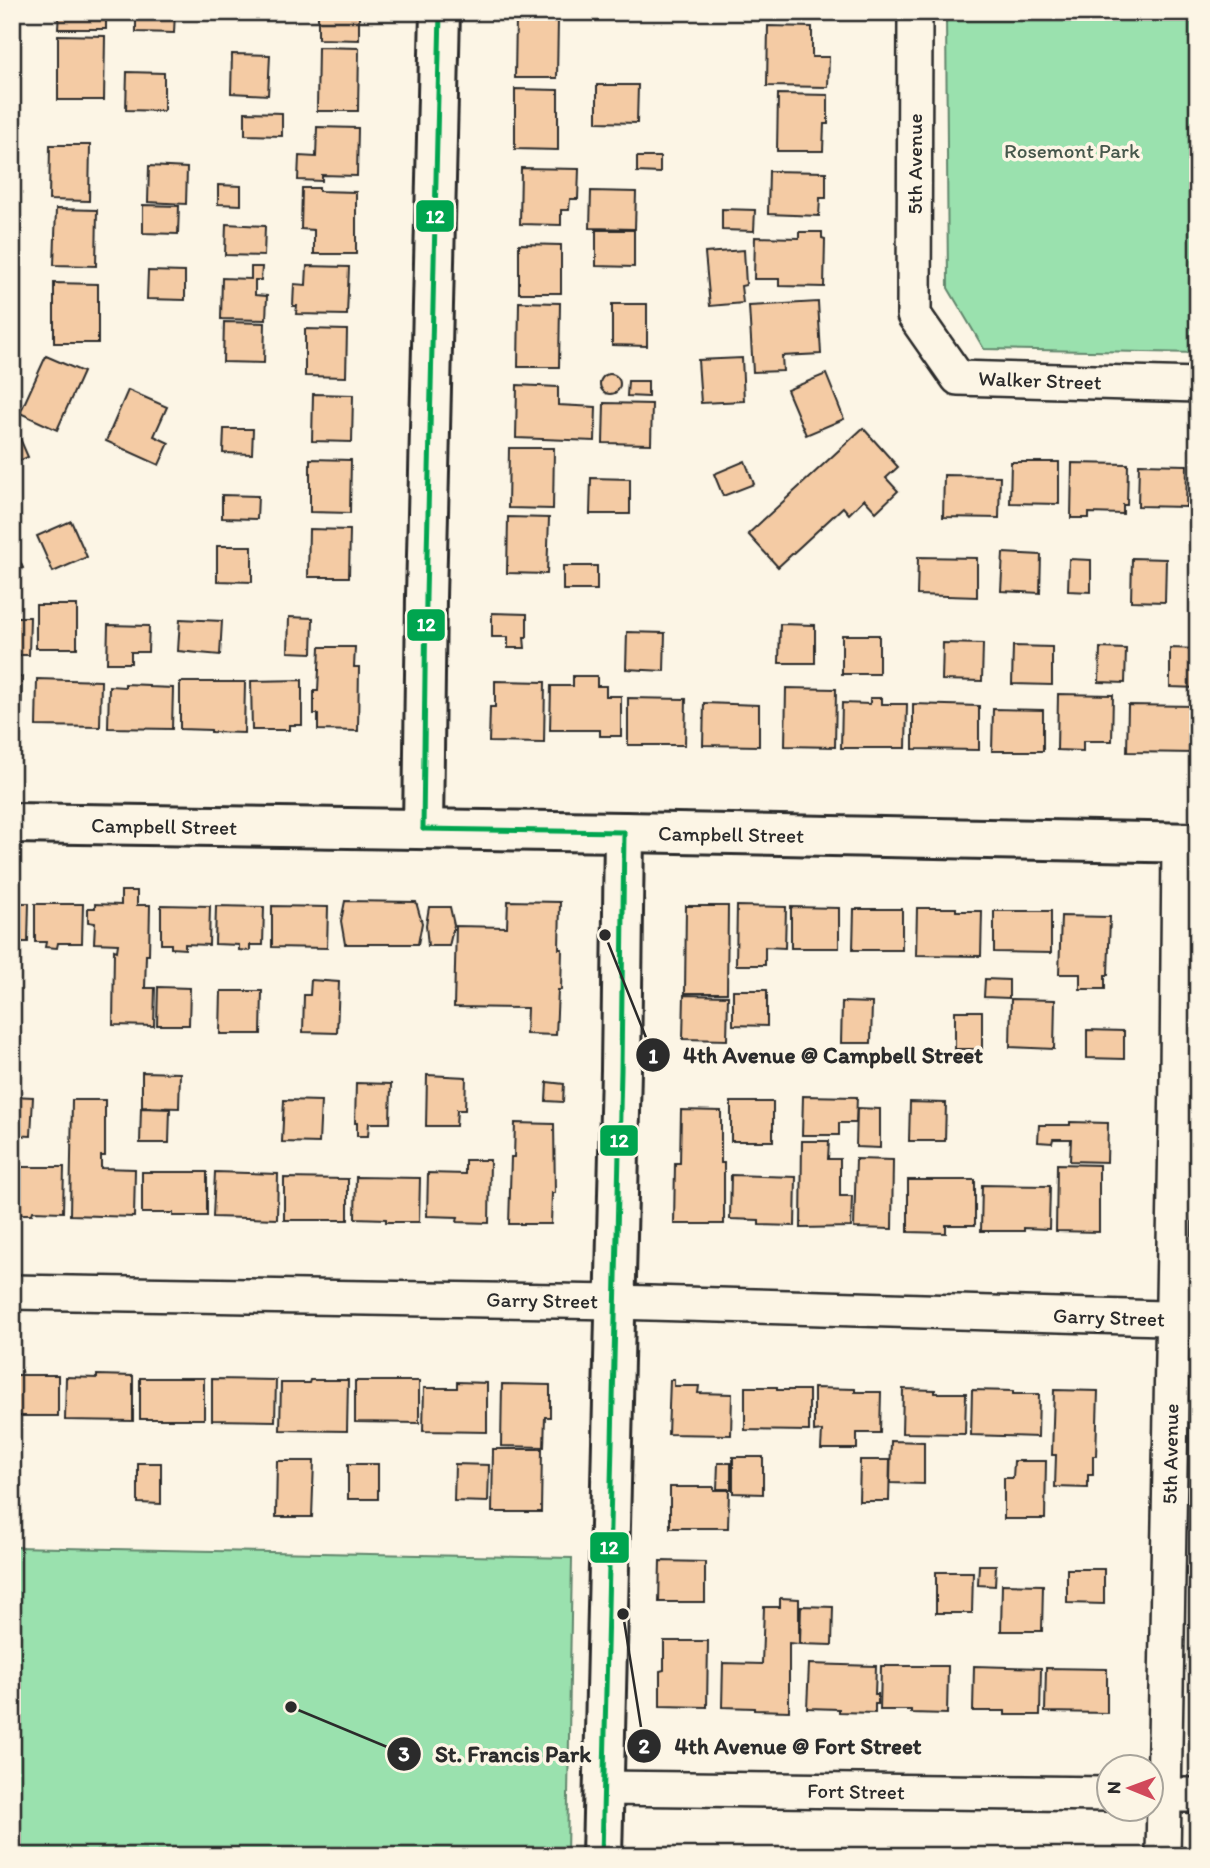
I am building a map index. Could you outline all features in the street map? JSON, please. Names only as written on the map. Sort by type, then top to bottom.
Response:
[{"type":"street","points":[[423,829],[440,12]]},
{"type":"street","name":"5th Avenue","points":[[914,315],[915,12]]},
{"type":"street","name":"Walker Street","points":[[914,315],[958,378],[1198,385]]},
{"type":"street","name":"Campbell Street","points":[[12,823],[1188,843]]},
{"type":"street","points":[[602,1856],[625,832]]},
{"type":"street","name":"5th Avenue","points":[[1160,1752],[1185,1319],[1177,1090],[1188,843]]},
{"type":"street","name":"Garry Street","points":[[12,1292],[615,1302],[1185,1319]]},
{"type":"street","name":"Fort Street","points":[[604,1788],[1094,1794]]},
{"type":"street","points":[[1164,1795],[1198,1795]]},
{"type":"street","name":"5th Avenue","points":[[1160,1822],[1163,1856]]},
{"type":"green space","name":"Rosemont Park","points":[[946,12],[1198,12],[1198,353],[984,349],[948,288]]},
{"type":"green space","points":[[12,1547],[572,1558],[567,1856],[12,1856]]},
{"type":"building","points":[[59,12],[106,12],[106,29],[58,29]]},
{"type":"building","points":[[136,12],[175,12],[174,33],[136,32]]},
{"type":"building","points":[[318,12],[359,12],[359,40],[318,39]]},
{"type":"building","points":[[516,18],[558,19],[557,78],[515,78]]},
{"type":"building","points":[[768,26],[812,27],[812,57],[829,57],[828,87],[767,86]]},
{"type":"building","points":[[58,35],[105,36],[104,100],[58,100]]},
{"type":"building","points":[[318,47],[359,48],[358,111],[317,111]]},
{"type":"building","points":[[232,54],[270,55],[268,95],[231,93]]},
{"type":"building","points":[[127,72],[164,73],[164,111],[126,110]]},
{"type":"building","points":[[597,85],[638,85],[637,123],[597,122]]},
{"type":"building","points":[[515,89],[558,90],[558,150],[515,149]]},
{"type":"building","points":[[778,94],[828,95],[828,124],[824,124],[823,151],[777,151]]},
{"type":"building","points":[[245,112],[282,113],[282,136],[245,135]]},
{"type":"building","points":[[317,127],[358,128],[357,176],[322,175],[322,181],[298,180],[299,156],[316,157]]},
{"type":"building","points":[[50,145],[90,145],[89,201],[49,200]]},
{"type":"building","points":[[637,157],[660,157],[660,173],[637,172]]},
{"type":"building","points":[[149,166],[187,168],[186,204],[148,202]]},
{"type":"building","points":[[521,168],[579,169],[578,199],[570,199],[569,210],[561,210],[561,225],[520,224]]},
{"type":"building","points":[[769,171],[826,172],[826,198],[820,198],[819,216],[768,214]]},
{"type":"building","points":[[218,185],[241,186],[241,205],[218,204]]},
{"type":"building","points":[[302,188],[356,192],[356,254],[314,254],[314,230],[301,229]]},
{"type":"building","points":[[591,191],[636,192],[635,229],[590,228]]},
{"type":"building","points":[[143,205],[179,206],[178,234],[143,233]]},
{"type":"building","points":[[56,209],[97,210],[96,266],[54,265]]},
{"type":"building","points":[[722,209],[755,210],[754,231],[722,230]]},
{"type":"building","points":[[226,224],[265,226],[264,256],[225,255]]},
{"type":"building","points":[[596,230],[634,230],[634,267],[596,266]]},
{"type":"building","points":[[799,232],[822,232],[822,238],[825,239],[824,287],[779,286],[779,279],[754,279],[755,237],[799,238]]},
{"type":"building","points":[[519,244],[561,245],[561,293],[519,293]]},
{"type":"building","points":[[744,250],[746,285],[741,286],[743,303],[710,306],[705,253]]},
{"type":"building","points":[[307,266],[349,267],[347,315],[296,314],[297,306],[293,306],[294,284],[306,285]]},
{"type":"building","points":[[251,267],[262,267],[261,280],[255,280],[255,295],[267,296],[266,320],[221,319],[222,278],[251,279]]},
{"type":"building","points":[[148,271],[185,272],[185,300],[147,299]]},
{"type":"building","points":[[54,283],[98,284],[98,343],[54,343]]},
{"type":"building","points":[[519,302],[560,303],[559,367],[518,367]]},
{"type":"building","points":[[818,302],[821,354],[782,356],[783,371],[753,372],[749,306]]},
{"type":"building","points":[[612,304],[647,304],[647,346],[612,345]]},
{"type":"building","points":[[224,322],[265,323],[264,363],[223,362]]},
{"type":"building","points":[[305,329],[347,330],[346,377],[305,376]]},
{"type":"building","points":[[46,356],[83,372],[57,430],[20,413]]},
{"type":"building","points":[[742,358],[744,401],[701,403],[698,360]]},
{"type":"building","points":[[606,374],[614,374],[620,384],[614,394],[606,394],[600,388],[600,380]]},
{"type":"building","points":[[826,374],[844,419],[806,435],[787,390]]},
{"type":"building","points":[[628,381],[648,381],[648,397],[627,396]]},
{"type":"building","points":[[517,385],[558,387],[558,405],[596,407],[595,441],[516,438]]},
{"type":"building","points":[[128,390],[167,407],[154,436],[169,443],[159,465],[106,441]]},
{"type":"building","points":[[313,394],[353,395],[352,442],[312,441]]},
{"type":"building","points":[[604,403],[652,404],[651,444],[603,443]]},
{"type":"building","points":[[12,420],[28,457],[12,464]]},
{"type":"building","points":[[863,428],[898,467],[886,478],[898,491],[876,512],[864,499],[849,514],[843,507],[778,567],[748,534]]},
{"type":"building","points":[[224,429],[253,429],[252,454],[223,453]]},
{"type":"building","points":[[509,448],[554,448],[553,509],[508,508]]},
{"type":"building","points":[[310,459],[351,460],[350,513],[310,512]]},
{"type":"building","points":[[745,461],[754,484],[723,496],[714,474]]},
{"type":"building","points":[[1011,462],[1059,462],[1059,504],[1010,503]]},
{"type":"building","points":[[1072,463],[1128,464],[1127,505],[1123,505],[1123,514],[1089,513],[1089,518],[1071,518]]},
{"type":"building","points":[[1139,464],[1187,465],[1186,507],[1138,506]]},
{"type":"building","points":[[944,475],[1000,476],[999,518],[943,517]]},
{"type":"building","points":[[591,478],[630,479],[630,514],[590,514]]},
{"type":"building","points":[[222,495],[258,496],[257,519],[222,518]]},
{"type":"building","points":[[508,517],[549,518],[547,574],[507,573]]},
{"type":"building","points":[[71,521],[87,557],[53,572],[37,536]]},
{"type":"building","points":[[309,529],[350,530],[349,577],[308,577]]},
{"type":"building","points":[[12,544],[23,568],[12,573]]},
{"type":"building","points":[[217,546],[252,546],[252,582],[217,581]]},
{"type":"building","points":[[1003,553],[1041,555],[1040,593],[1001,591]]},
{"type":"building","points":[[918,557],[977,558],[977,597],[917,595]]},
{"type":"building","points":[[1132,558],[1166,559],[1165,602],[1131,601]]},
{"type":"building","points":[[1069,559],[1091,560],[1091,592],[1068,591]]},
{"type":"building","points":[[563,566],[597,566],[597,590],[563,590]]},
{"type":"building","points":[[36,605],[77,605],[77,648],[36,648]]},
{"type":"building","points":[[492,613],[527,614],[525,648],[508,648],[508,637],[492,637]]},
{"type":"building","points":[[12,617],[30,617],[29,655],[12,655]]},
{"type":"building","points":[[289,617],[313,618],[312,653],[288,652]]},
{"type":"building","points":[[180,619],[222,621],[220,655],[178,651]]},
{"type":"building","points":[[780,624],[815,625],[815,663],[779,663]]},
{"type":"building","points":[[108,625],[149,626],[148,652],[131,652],[131,663],[107,663]]},
{"type":"building","points":[[627,632],[665,633],[664,671],[626,669]]},
{"type":"building","points":[[842,635],[879,635],[879,674],[842,674]]},
{"type":"building","points":[[943,643],[983,644],[982,681],[942,680]]},
{"type":"building","points":[[1013,646],[1052,647],[1052,685],[1012,684]]},
{"type":"building","points":[[320,647],[355,647],[354,667],[359,667],[358,731],[318,730],[318,714],[314,714],[314,691],[318,691]]},
{"type":"building","points":[[1100,648],[1126,649],[1125,683],[1099,682]]},
{"type":"building","points":[[1170,648],[1198,649],[1198,688],[1170,687]]},
{"type":"building","points":[[573,676],[597,676],[597,686],[606,686],[606,696],[621,696],[621,736],[600,736],[600,730],[550,730],[551,686],[573,686]]},
{"type":"building","points":[[12,677],[22,677],[21,726],[12,726]]},
{"type":"building","points":[[37,679],[101,681],[100,727],[36,726]]},
{"type":"building","points":[[302,680],[302,725],[289,725],[289,730],[252,730],[251,681]]},
{"type":"building","points":[[495,681],[545,682],[544,743],[489,742],[490,707],[495,707]]},
{"type":"building","points":[[180,682],[245,682],[244,733],[180,729]]},
{"type":"building","points":[[125,684],[173,688],[172,729],[108,728],[109,686],[125,687]]},
{"type":"building","points":[[786,688],[836,689],[835,747],[785,746]]},
{"type":"building","points":[[1058,694],[1113,695],[1112,741],[1083,741],[1083,751],[1057,750]]},
{"type":"building","points":[[628,698],[686,699],[685,745],[628,745]]},
{"type":"building","points":[[870,698],[881,698],[881,704],[907,704],[906,748],[841,748],[842,703],[870,704]]},
{"type":"building","points":[[704,703],[759,705],[759,746],[703,745]]},
{"type":"building","points":[[913,704],[979,706],[979,750],[913,749]]},
{"type":"building","points":[[1128,705],[1195,706],[1195,753],[1127,752]]},
{"type":"building","points":[[993,709],[1043,710],[1043,751],[992,751]]},
{"type":"building","points":[[121,891],[137,891],[137,905],[150,905],[145,988],[155,988],[154,1026],[113,1025],[114,950],[117,951],[118,944],[94,943],[95,923],[88,922],[88,908],[95,908],[95,904],[121,905]]},
{"type":"building","points":[[345,901],[416,902],[422,923],[418,944],[345,944],[341,921]]},
{"type":"building","points":[[508,901],[560,902],[561,990],[558,990],[556,1035],[526,1034],[527,1008],[454,1007],[456,926],[507,927]]},
{"type":"building","points":[[12,903],[29,903],[28,942],[18,942],[18,946],[12,946]]},
{"type":"building","points":[[35,904],[83,904],[82,943],[58,943],[57,948],[45,947],[46,942],[35,942]]},
{"type":"building","points":[[161,905],[210,906],[209,945],[185,944],[185,949],[161,944]]},
{"type":"building","points":[[216,906],[264,907],[263,945],[250,945],[250,951],[239,950],[239,945],[215,944]]},
{"type":"building","points":[[272,906],[328,907],[327,948],[272,947]]},
{"type":"building","points":[[686,906],[728,906],[727,993],[685,993]]},
{"type":"building","points":[[737,906],[786,907],[785,948],[765,947],[765,965],[736,965]]},
{"type":"building","points":[[429,907],[450,907],[454,925],[449,946],[428,946],[426,925]]},
{"type":"building","points":[[791,907],[839,908],[839,948],[791,948]]},
{"type":"building","points":[[917,908],[982,911],[981,956],[916,955]]},
{"type":"building","points":[[854,909],[902,909],[902,950],[853,950]]},
{"type":"building","points":[[994,911],[1051,911],[1051,953],[994,952]]},
{"type":"building","points":[[1061,916],[1110,917],[1105,989],[1080,989],[1080,974],[1059,974]]},
{"type":"building","points":[[985,979],[1009,980],[1009,998],[984,997]]},
{"type":"building","points":[[311,980],[339,982],[337,1033],[303,1032],[304,995],[310,995]]},
{"type":"building","points":[[158,987],[190,988],[189,1025],[157,1025]]},
{"type":"building","points":[[733,990],[767,990],[767,1026],[733,1025]]},
{"type":"building","points":[[221,991],[262,991],[261,1034],[220,1034]]},
{"type":"building","points":[[684,995],[728,996],[727,1040],[683,1039]]},
{"type":"building","points":[[1011,999],[1055,1000],[1054,1049],[1010,1047]]},
{"type":"building","points":[[842,1002],[872,1003],[871,1043],[841,1043]]},
{"type":"building","points":[[955,1011],[982,1011],[982,1049],[955,1049]]},
{"type":"building","points":[[1087,1030],[1124,1031],[1124,1059],[1087,1058]]},
{"type":"building","points":[[142,1072],[180,1073],[179,1108],[142,1107]]},
{"type":"building","points":[[427,1075],[466,1077],[465,1110],[457,1110],[456,1126],[426,1126]]},
{"type":"building","points":[[547,1082],[564,1084],[563,1102],[546,1101]]},
{"type":"building","points":[[356,1083],[391,1084],[390,1123],[369,1123],[368,1136],[357,1136]]},
{"type":"building","points":[[12,1096],[33,1097],[31,1136],[12,1135]]},
{"type":"building","points":[[803,1096],[857,1097],[856,1123],[839,1123],[839,1135],[802,1135]]},
{"type":"building","points":[[72,1100],[105,1100],[105,1156],[101,1156],[101,1168],[135,1169],[134,1217],[70,1215]]},
{"type":"building","points":[[284,1100],[321,1101],[319,1143],[282,1142]]},
{"type":"building","points":[[731,1102],[773,1102],[773,1141],[731,1141]]},
{"type":"building","points":[[910,1102],[946,1103],[945,1141],[909,1141]]},
{"type":"building","points":[[141,1108],[170,1109],[169,1143],[140,1143]]},
{"type":"building","points":[[857,1108],[880,1109],[880,1148],[856,1147]]},
{"type":"building","points":[[681,1110],[721,1111],[724,1224],[674,1224],[675,1163],[680,1163]]},
{"type":"building","points":[[1070,1122],[1108,1123],[1107,1162],[1070,1161],[1071,1139],[1053,1139],[1052,1143],[1038,1142],[1039,1125],[1070,1125]]},
{"type":"building","points":[[515,1123],[554,1124],[555,1193],[552,1193],[551,1224],[509,1224]]},
{"type":"building","points":[[802,1141],[829,1141],[828,1159],[840,1159],[840,1196],[852,1196],[851,1227],[801,1228]]},
{"type":"building","points":[[856,1159],[893,1160],[892,1229],[854,1228]]},
{"type":"building","points":[[465,1160],[490,1160],[489,1223],[457,1222],[458,1217],[427,1216],[428,1173],[465,1174]]},
{"type":"building","points":[[1057,1164],[1099,1165],[1099,1232],[1056,1231]]},
{"type":"building","points":[[12,1167],[64,1167],[63,1212],[33,1211],[32,1214],[12,1214]]},
{"type":"building","points":[[142,1172],[207,1172],[207,1216],[142,1213]]},
{"type":"building","points":[[215,1172],[278,1174],[277,1219],[213,1217]]},
{"type":"building","points":[[731,1175],[796,1177],[795,1226],[759,1225],[759,1220],[730,1219]]},
{"type":"building","points":[[356,1177],[420,1178],[419,1222],[355,1218]]},
{"type":"building","points":[[284,1178],[348,1179],[348,1220],[284,1220]]},
{"type":"building","points":[[908,1180],[975,1180],[975,1225],[946,1225],[946,1233],[908,1232]]},
{"type":"building","points":[[982,1185],[1050,1186],[1049,1229],[981,1231]]},
{"type":"building","points":[[12,1375],[58,1375],[58,1416],[12,1416]]},
{"type":"building","points":[[97,1375],[133,1376],[133,1421],[65,1420],[66,1377],[97,1378]]},
{"type":"building","points":[[140,1378],[204,1378],[204,1419],[140,1419]]},
{"type":"building","points":[[212,1379],[276,1380],[275,1421],[212,1420]]},
{"type":"building","points":[[310,1380],[348,1380],[347,1431],[280,1430],[281,1383],[309,1383]]},
{"type":"building","points":[[670,1380],[674,1380],[674,1386],[699,1386],[698,1393],[732,1394],[731,1435],[668,1434]]},
{"type":"building","points":[[355,1381],[419,1381],[419,1423],[355,1422]]},
{"type":"building","points":[[457,1382],[487,1383],[487,1432],[423,1431],[424,1388],[457,1388]]},
{"type":"building","points":[[502,1384],[550,1385],[550,1417],[545,1417],[544,1447],[501,1446]]},
{"type":"building","points":[[745,1387],[809,1390],[809,1431],[745,1430]]},
{"type":"building","points":[[814,1388],[881,1392],[880,1433],[857,1433],[857,1449],[821,1449],[822,1431],[814,1432]]},
{"type":"building","points":[[903,1389],[966,1393],[965,1434],[902,1433]]},
{"type":"building","points":[[972,1390],[1039,1394],[1038,1437],[971,1435]]},
{"type":"building","points":[[1054,1390],[1098,1391],[1096,1456],[1093,1456],[1093,1475],[1088,1475],[1088,1488],[1055,1487],[1056,1455],[1052,1455]]},
{"type":"building","points":[[891,1441],[924,1442],[924,1484],[890,1483]]},
{"type":"building","points":[[493,1449],[542,1449],[541,1512],[492,1512]]},
{"type":"building","points":[[733,1457],[763,1457],[763,1494],[733,1493]]},
{"type":"building","points":[[860,1460],[890,1460],[889,1501],[859,1501]]},
{"type":"building","points":[[277,1461],[314,1461],[312,1517],[276,1517]]},
{"type":"building","points":[[1014,1461],[1046,1461],[1045,1519],[1004,1519],[1004,1478],[1013,1478]]},
{"type":"building","points":[[138,1463],[161,1463],[161,1504],[138,1503]]},
{"type":"building","points":[[718,1463],[731,1463],[731,1489],[717,1489]]},
{"type":"building","points":[[348,1464],[378,1464],[378,1499],[348,1499]]},
{"type":"building","points":[[455,1464],[489,1465],[488,1502],[454,1501]]},
{"type":"building","points":[[670,1487],[714,1487],[714,1490],[729,1490],[728,1528],[670,1528]]},
{"type":"building","points":[[660,1561],[705,1562],[705,1602],[659,1602]]},
{"type":"building","points":[[979,1565],[996,1565],[995,1586],[978,1585]]},
{"type":"building","points":[[1067,1569],[1104,1569],[1104,1604],[1067,1603]]},
{"type":"building","points":[[936,1572],[973,1572],[972,1613],[936,1613]]},
{"type":"building","points":[[1002,1584],[1043,1585],[1042,1631],[1001,1631]]},
{"type":"building","points":[[780,1598],[799,1599],[799,1644],[789,1643],[789,1711],[722,1707],[723,1663],[762,1664],[764,1607],[780,1607]]},
{"type":"building","points":[[801,1606],[833,1607],[832,1645],[800,1644]]},
{"type":"building","points":[[664,1641],[708,1641],[707,1707],[660,1706],[660,1671],[664,1670]]},
{"type":"building","points":[[809,1664],[876,1666],[875,1694],[878,1694],[878,1704],[875,1704],[875,1713],[807,1708]]},
{"type":"building","points":[[881,1666],[948,1666],[947,1714],[880,1710]]},
{"type":"building","points":[[974,1666],[1041,1668],[1040,1715],[973,1711]]},
{"type":"building","points":[[1046,1668],[1107,1669],[1107,1713],[1045,1712]]},
{"type":"transit line","name":"12","points":[[423,829],[440,12]]},
{"type":"transit line","name":"12","points":[[423,829],[624,832]]},
{"type":"transit line","name":"12","points":[[602,1856],[621,1070],[624,832]]},
{"type":"place","name":"4th Avenue @ Campbell Street","points":[[605,935]]},
{"type":"place","name":"4th Avenue @ Fort Street","points":[[623,1614]]},
{"type":"place","name":"St. Francis Park","points":[[291,1707]]}]
